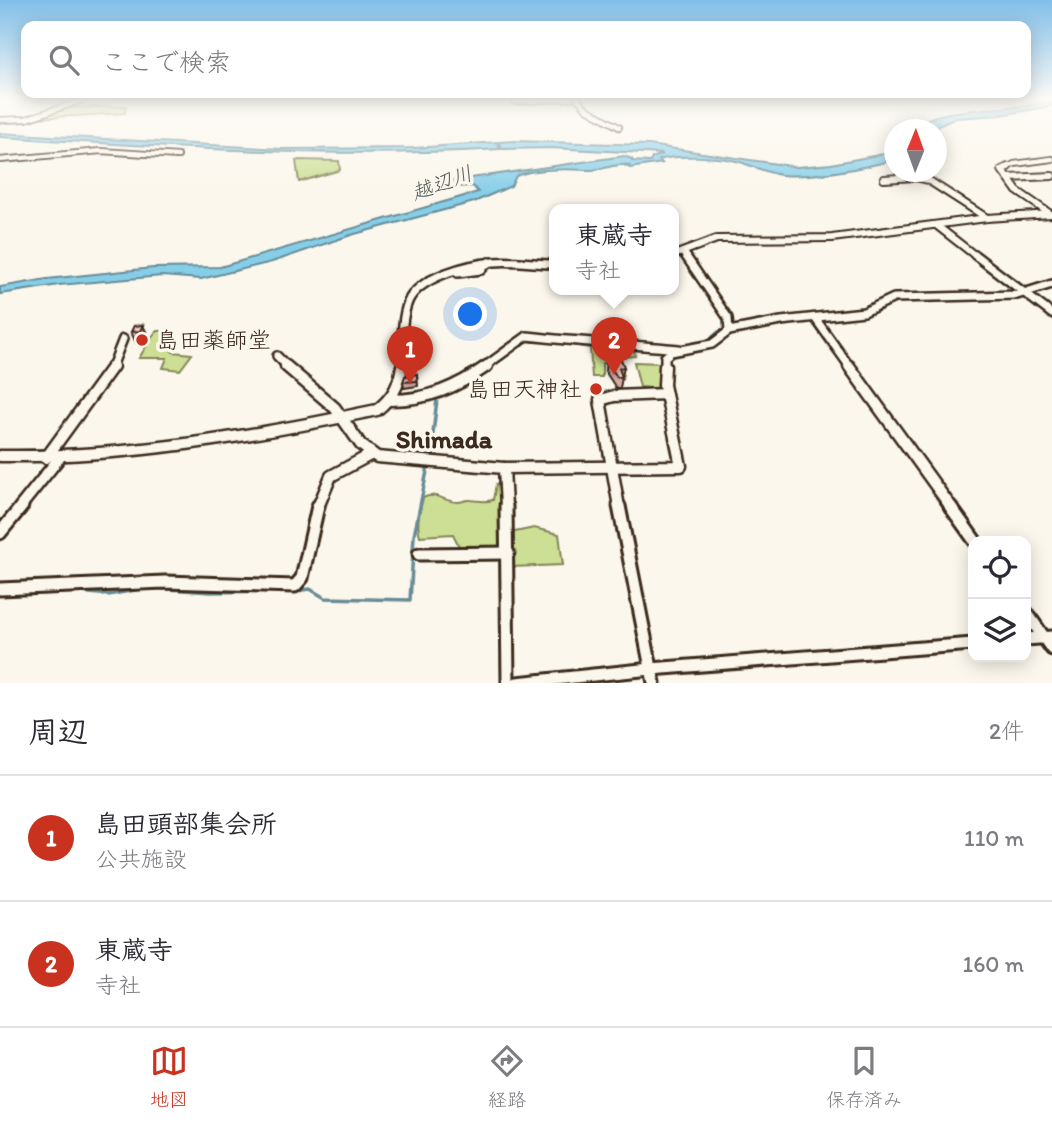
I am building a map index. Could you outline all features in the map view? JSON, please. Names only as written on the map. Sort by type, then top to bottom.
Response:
[{"type":"street","points":[[0,160],[102,151],[178,156]]},
{"type":"street","points":[[1050,213],[1017,191],[1002,170],[1052,159]]},
{"type":"street","points":[[1008,178],[1052,176]]},
{"type":"street","points":[[932,182],[987,218]]},
{"type":"street","points":[[679,254],[717,239],[832,238],[987,218],[1050,213]]},
{"type":"street","points":[[936,225],[1026,291],[1052,314]]},
{"type":"street","points":[[684,254],[728,318],[729,331]]},
{"type":"street","points":[[391,400],[402,363],[404,321],[410,297],[419,286],[489,262],[549,264]]},
{"type":"street","points":[[277,356],[345,418],[362,448],[370,455],[401,461],[504,467],[681,466],[666,394],[665,357],[671,352],[712,344],[729,331],[864,313],[903,297],[994,297],[1052,284]]},
{"type":"street","points":[[815,318],[971,536]]},
{"type":"street","points":[[0,456],[60,457],[271,432],[345,418],[377,410],[391,400],[424,397],[469,379],[527,336],[592,344],[612,342],[686,350]]},
{"type":"street","points":[[46,457],[115,363],[123,339]]},
{"type":"street","points":[[652,676],[610,466],[600,400],[614,396],[666,394]]},
{"type":"street","points":[[0,589],[165,582],[295,586],[302,578],[320,502],[328,481],[334,473],[370,455]]},
{"type":"street","points":[[0,533],[60,457]]},
{"type":"street","points":[[504,467],[508,553],[508,683]]},
{"type":"street","points":[[419,554],[508,553]]},
{"type":"street","points":[[1031,618],[1049,641]]},
{"type":"street","points":[[1031,639],[1049,641]]},
{"type":"street","points":[[517,683],[652,676],[968,644]]},
{"type":"green space","points":[[296,161],[339,161],[340,170],[299,182]]},
{"type":"green space","points":[[156,331],[170,331],[167,335],[175,341],[171,350],[173,352],[192,354],[180,370],[163,368],[167,358],[139,358]]},
{"type":"green space","points":[[611,346],[634,349],[635,356],[607,358],[608,363],[602,363],[602,377],[592,377],[590,349]]},
{"type":"green space","points":[[634,362],[661,363],[662,389],[640,387]]},
{"type":"green space","points":[[501,481],[510,533],[534,528],[559,534],[563,565],[511,567],[510,558],[460,548],[453,534],[420,536],[418,522],[423,498],[436,496],[453,502],[489,501],[493,500],[496,484]]},
{"type":"water","points":[[0,133],[282,149],[414,148],[497,142],[500,149],[312,152],[125,145],[0,137]]},
{"type":"water","points":[[499,142],[649,145],[797,167],[884,154],[884,162],[838,172],[794,176],[776,174],[732,160],[687,157],[667,158],[659,160],[662,163],[630,168],[626,166],[630,165],[624,165],[592,170],[533,172],[516,176],[511,186],[474,202],[351,235],[272,262],[201,279],[162,276],[59,285],[0,294],[0,287],[47,279],[153,268],[220,267],[478,192],[473,186],[449,187],[449,181],[624,156],[632,161],[650,162],[652,158],[663,154],[550,148],[502,149]]},
{"type":"building","points":[[143,325],[140,331],[131,332],[134,326]]},
{"type":"building","points":[[621,359],[624,367],[619,368],[622,377],[617,377],[606,360]]},
{"type":"building","points":[[417,374],[417,381],[403,382],[405,376]]},
{"type":"waterway","points":[[705,343],[719,331],[728,329]]},
{"type":"waterway","points":[[491,367],[530,339]]},
{"type":"waterway","points":[[561,343],[591,348],[602,346]]},
{"type":"waterway","points":[[430,460],[437,399],[479,377]]},
{"type":"waterway","points":[[296,591],[310,589],[325,598],[410,600],[414,536],[428,466]]},
{"type":"waterway","points":[[0,595],[81,592],[108,595],[146,588]]},
{"type":"waterway","points":[[156,588],[210,592],[282,591]]},
{"type":"place","name":"島田薬師堂","points":[[142,340]]},
{"type":"place","name":"東蔵寺","points":[[614,375]]},
{"type":"place","name":"島田頭部集会所","points":[[410,384]]},
{"type":"place","name":"島田天神社","points":[[596,389]]},
{"type":"district","name":"Shimada","points":[[444,439]]},
{"type":"water label","name":"越辺川","points":[[442,183]]}]
